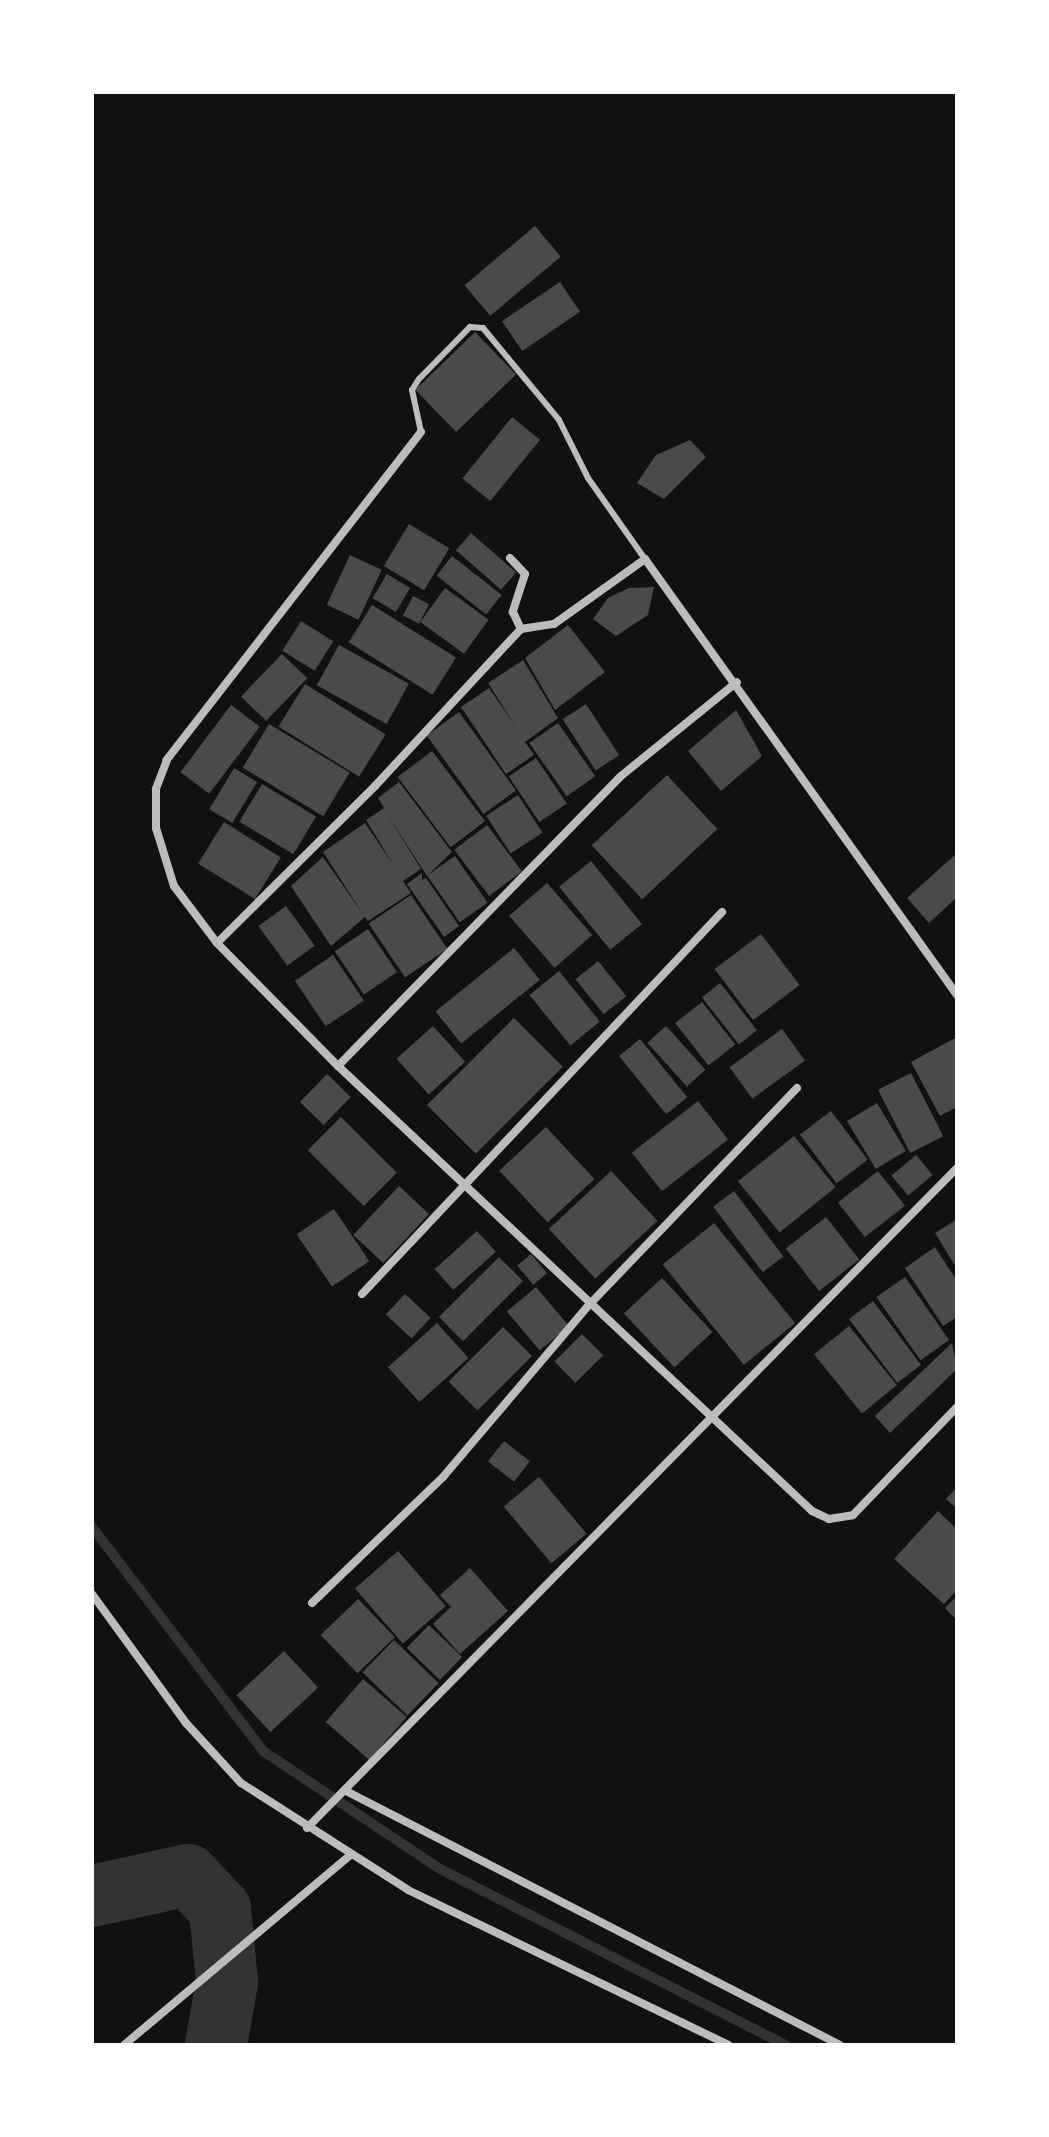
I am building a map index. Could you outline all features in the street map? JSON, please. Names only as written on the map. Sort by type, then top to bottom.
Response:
[{"type":"street","points":[[421,432],[178,744],[160,774],[156,807],[163,858],[174,886],[217,943],[338,1066],[588,1306],[712,1416],[797,1499],[821,1517],[834,1519],[853,1515],[957,1407]]},
{"type":"street","points":[[510,558],[525,574],[513,612],[521,629]]},
{"type":"street","points":[[217,943],[375,786],[521,629],[554,624],[645,559],[737,682],[957,995]]},
{"type":"street","points":[[338,1066],[621,776],[737,682]]},
{"type":"street","points":[[362,1294],[722,912]]},
{"type":"street","points":[[312,1603],[443,1477],[588,1306],[797,1088]]},
{"type":"street","points":[[307,1828],[957,1168]]},
{"type":"street","points":[[92,1594],[186,1723],[232,1773],[307,1828],[408,1890],[728,2045]]},
{"type":"street","points":[[344,1793],[840,2045]]},
{"type":"street","points":[[124,2045],[258,1936],[349,1856]]},
{"type":"lane","points":[[421,432],[420,410],[412,390],[470,327],[483,328],[559,420],[588,478],[645,559]]},
{"type":"building","points":[[535,226],[561,257],[490,316],[465,285]]},
{"type":"building","points":[[560,282],[580,312],[522,351],[502,321]]},
{"type":"building","points":[[475,332],[516,374],[456,432],[415,390]]},
{"type":"building","points":[[512,417],[540,440],[490,501],[462,478]]},
{"type":"building","points":[[690,440],[706,457],[664,499],[637,483],[656,455]]},
{"type":"building","points":[[409,524],[449,548],[424,590],[384,566]]},
{"type":"building","points":[[471,533],[516,572],[501,590],[456,550]]},
{"type":"building","points":[[350,555],[382,570],[358,620],[327,605]]},
{"type":"building","points":[[452,556],[502,595],[486,614],[437,576]]},
{"type":"building","points":[[387,574],[410,588],[396,612],[373,598]]},
{"type":"building","points":[[654,587],[648,615],[616,636],[593,619],[608,598],[629,588]]},
{"type":"building","points":[[445,588],[489,620],[464,654],[420,622]]},
{"type":"building","points":[[413,596],[429,604],[419,624],[403,616]]},
{"type":"building","points":[[372,605],[456,657],[433,695],[349,642]]},
{"type":"building","points":[[301,621],[333,641],[315,671],[282,651]]},
{"type":"building","points":[[568,625],[605,672],[555,710],[525,658]]},
{"type":"building","points":[[339,645],[409,684],[387,724],[317,685]]},
{"type":"building","points":[[282,654],[307,678],[266,721],[241,696]]},
{"type":"building","points":[[523,660],[558,718],[525,742],[534,755],[506,774],[461,707],[489,688],[516,727],[488,683]]},
{"type":"building","points":[[305,684],[386,734],[359,777],[279,726]]},
{"type":"building","points":[[586,704],[619,755],[596,770],[563,719]]},
{"type":"building","points":[[231,705],[260,727],[209,794],[180,772]]},
{"type":"building","points":[[736,710],[762,756],[721,791],[688,751]]},
{"type":"building","points":[[459,712],[516,790],[484,814],[427,736]]},
{"type":"building","points":[[558,723],[595,776],[567,796],[529,743]]},
{"type":"building","points":[[269,724],[350,772],[323,816],[243,768]]},
{"type":"building","points":[[432,751],[485,821],[451,847],[398,777]]},
{"type":"building","points":[[536,758],[567,804],[539,822],[509,776]]},
{"type":"building","points":[[234,768],[257,782],[232,823],[209,809]]},
{"type":"building","points":[[667,775],[717,829],[642,899],[592,845]]},
{"type":"building","points":[[399,782],[452,852],[427,876],[387,814],[421,869],[403,881],[411,893],[368,921],[365,917],[331,946],[291,886],[323,857],[363,914],[323,852],[365,823],[394,866],[366,820],[384,808],[378,798]]},
{"type":"building","points":[[262,784],[316,816],[293,854],[239,822]]},
{"type":"building","points":[[518,795],[543,833],[511,853],[486,816]]},
{"type":"building","points":[[224,822],[281,858],[255,899],[198,864]]},
{"type":"building","points":[[487,825],[522,871],[489,896],[454,850]]},
{"type":"building","points":[[957,853],[957,897],[929,923],[907,898]]},
{"type":"building","points":[[455,856],[488,903],[460,922],[427,876]]},
{"type":"building","points":[[591,861],[642,924],[610,950],[559,887]]},
{"type":"building","points":[[422,873],[422,880],[426,878],[459,926],[444,937],[407,884]]},
{"type":"building","points":[[547,883],[592,935],[555,968],[509,916]]},
{"type":"building","points":[[411,895],[447,949],[405,977],[369,924]]},
{"type":"building","points":[[286,906],[315,946],[287,966],[258,926]]},
{"type":"building","points":[[368,929],[397,972],[364,994],[335,951]]},
{"type":"building","points":[[761,934],[800,985],[753,1020],[715,969]]},
{"type":"building","points":[[514,948],[540,980],[461,1043],[436,1012]]},
{"type":"building","points":[[333,955],[364,1001],[326,1026],[295,981]]},
{"type":"building","points":[[598,961],[626,996],[604,1014],[575,979]]},
{"type":"building","points":[[559,971],[600,1022],[570,1045],[529,995]]},
{"type":"building","points":[[720,983],[757,1030],[739,1044],[702,997]]},
{"type":"building","points":[[702,1002],[735,1045],[708,1065],[675,1023]]},
{"type":"building","points":[[514,1018],[563,1067],[476,1154],[427,1105]]},
{"type":"building","points":[[433,1026],[465,1062],[429,1094],[397,1059]]},
{"type":"building","points":[[666,1026],[705,1070],[687,1087],[647,1043]]},
{"type":"building","points":[[782,1029],[805,1061],[752,1099],[729,1067]]},
{"type":"building","points":[[957,1037],[957,1107],[940,1116],[911,1062]]},
{"type":"building","points":[[640,1039],[687,1097],[666,1114],[619,1056]]},
{"type":"building","points":[[911,1073],[943,1136],[910,1153],[878,1090]]},
{"type":"building","points":[[327,1074],[351,1097],[324,1125],[300,1102]]},
{"type":"building","points":[[698,1101],[728,1140],[662,1191],[632,1153]]},
{"type":"building","points":[[877,1103],[906,1151],[876,1169],[847,1121]]},
{"type":"building","points":[[831,1111],[868,1160],[837,1183],[800,1134]]},
{"type":"building","points":[[341,1117],[397,1173],[364,1206],[308,1150]]},
{"type":"building","points":[[546,1127],[594,1179],[548,1223],[499,1171]]},
{"type":"building","points":[[794,1136],[836,1187],[780,1233],[738,1181]]},
{"type":"building","points":[[916,1155],[933,1175],[908,1195],[891,1176]]},
{"type":"building","points":[[611,1171],[657,1221],[595,1279],[549,1229]]},
{"type":"building","points":[[878,1171],[905,1206],[865,1237],[838,1202]]},
{"type":"building","points":[[399,1186],[429,1214],[383,1263],[353,1235]]},
{"type":"building","points":[[734,1191],[783,1256],[763,1272],[713,1207]]},
{"type":"building","points":[[334,1209],[369,1261],[332,1286],[297,1234]]},
{"type":"building","points":[[826,1217],[859,1260],[819,1291],[786,1248]]},
{"type":"building","points":[[957,1219],[957,1269],[935,1233]]},
{"type":"building","points":[[714,1223],[795,1323],[744,1365],[663,1265]]},
{"type":"building","points":[[477,1231],[496,1252],[453,1290],[435,1269]]},
{"type":"building","points":[[935,1247],[957,1281],[957,1317],[943,1326],[905,1268]]},
{"type":"building","points":[[531,1254],[547,1273],[533,1285],[517,1266]]},
{"type":"building","points":[[499,1257],[523,1281],[463,1341],[439,1317]]},
{"type":"building","points":[[905,1277],[949,1340],[920,1360],[876,1297]]},
{"type":"building","points":[[662,1278],[712,1332],[674,1368],[624,1313]]},
{"type":"building","points":[[536,1287],[569,1326],[540,1350],[507,1311]]},
{"type":"building","points":[[405,1294],[431,1318],[412,1338],[386,1314]]},
{"type":"building","points":[[873,1301],[921,1365],[897,1383],[849,1319]]},
{"type":"building","points":[[437,1323],[468,1358],[419,1402],[388,1367]]},
{"type":"building","points":[[849,1326],[897,1385],[862,1413],[814,1354]]},
{"type":"building","points":[[503,1327],[532,1356],[478,1410],[449,1381]]},
{"type":"building","points":[[582,1334],[603,1355],[576,1383],[554,1362]]},
{"type":"building","points":[[952,1343],[957,1369],[890,1433],[875,1416]]},
{"type":"building","points":[[504,1441],[530,1461],[514,1482],[488,1461]]},
{"type":"building","points":[[539,1477],[587,1534],[551,1563],[504,1507]]},
{"type":"building","points":[[957,1487],[957,1509],[946,1499]]},
{"type":"building","points":[[938,1511],[957,1529],[957,1590],[944,1604],[894,1559]]},
{"type":"building","points":[[398,1551],[446,1606],[403,1643],[355,1588]]},
{"type":"building","points":[[470,1568],[508,1611],[460,1654],[433,1624],[451,1607],[440,1595]]},
{"type":"building","points":[[957,1596],[957,1620],[945,1608]]},
{"type":"building","points":[[358,1599],[395,1637],[357,1673],[321,1635]]},
{"type":"building","points":[[429,1625],[462,1657],[440,1680],[407,1648]]},
{"type":"building","points":[[394,1640],[439,1683],[407,1715],[363,1672]]},
{"type":"building","points":[[284,1651],[318,1688],[271,1732],[236,1695]]},
{"type":"building","points":[[363,1679],[407,1717],[369,1760],[326,1722]]},
{"type":"waterway","points":[[92,1527],[263,1751],[440,1869],[786,2045]]},
{"type":"waterway","points":[[92,1896],[188,1875],[220,1909],[227,1982],[216,2045]]}]
